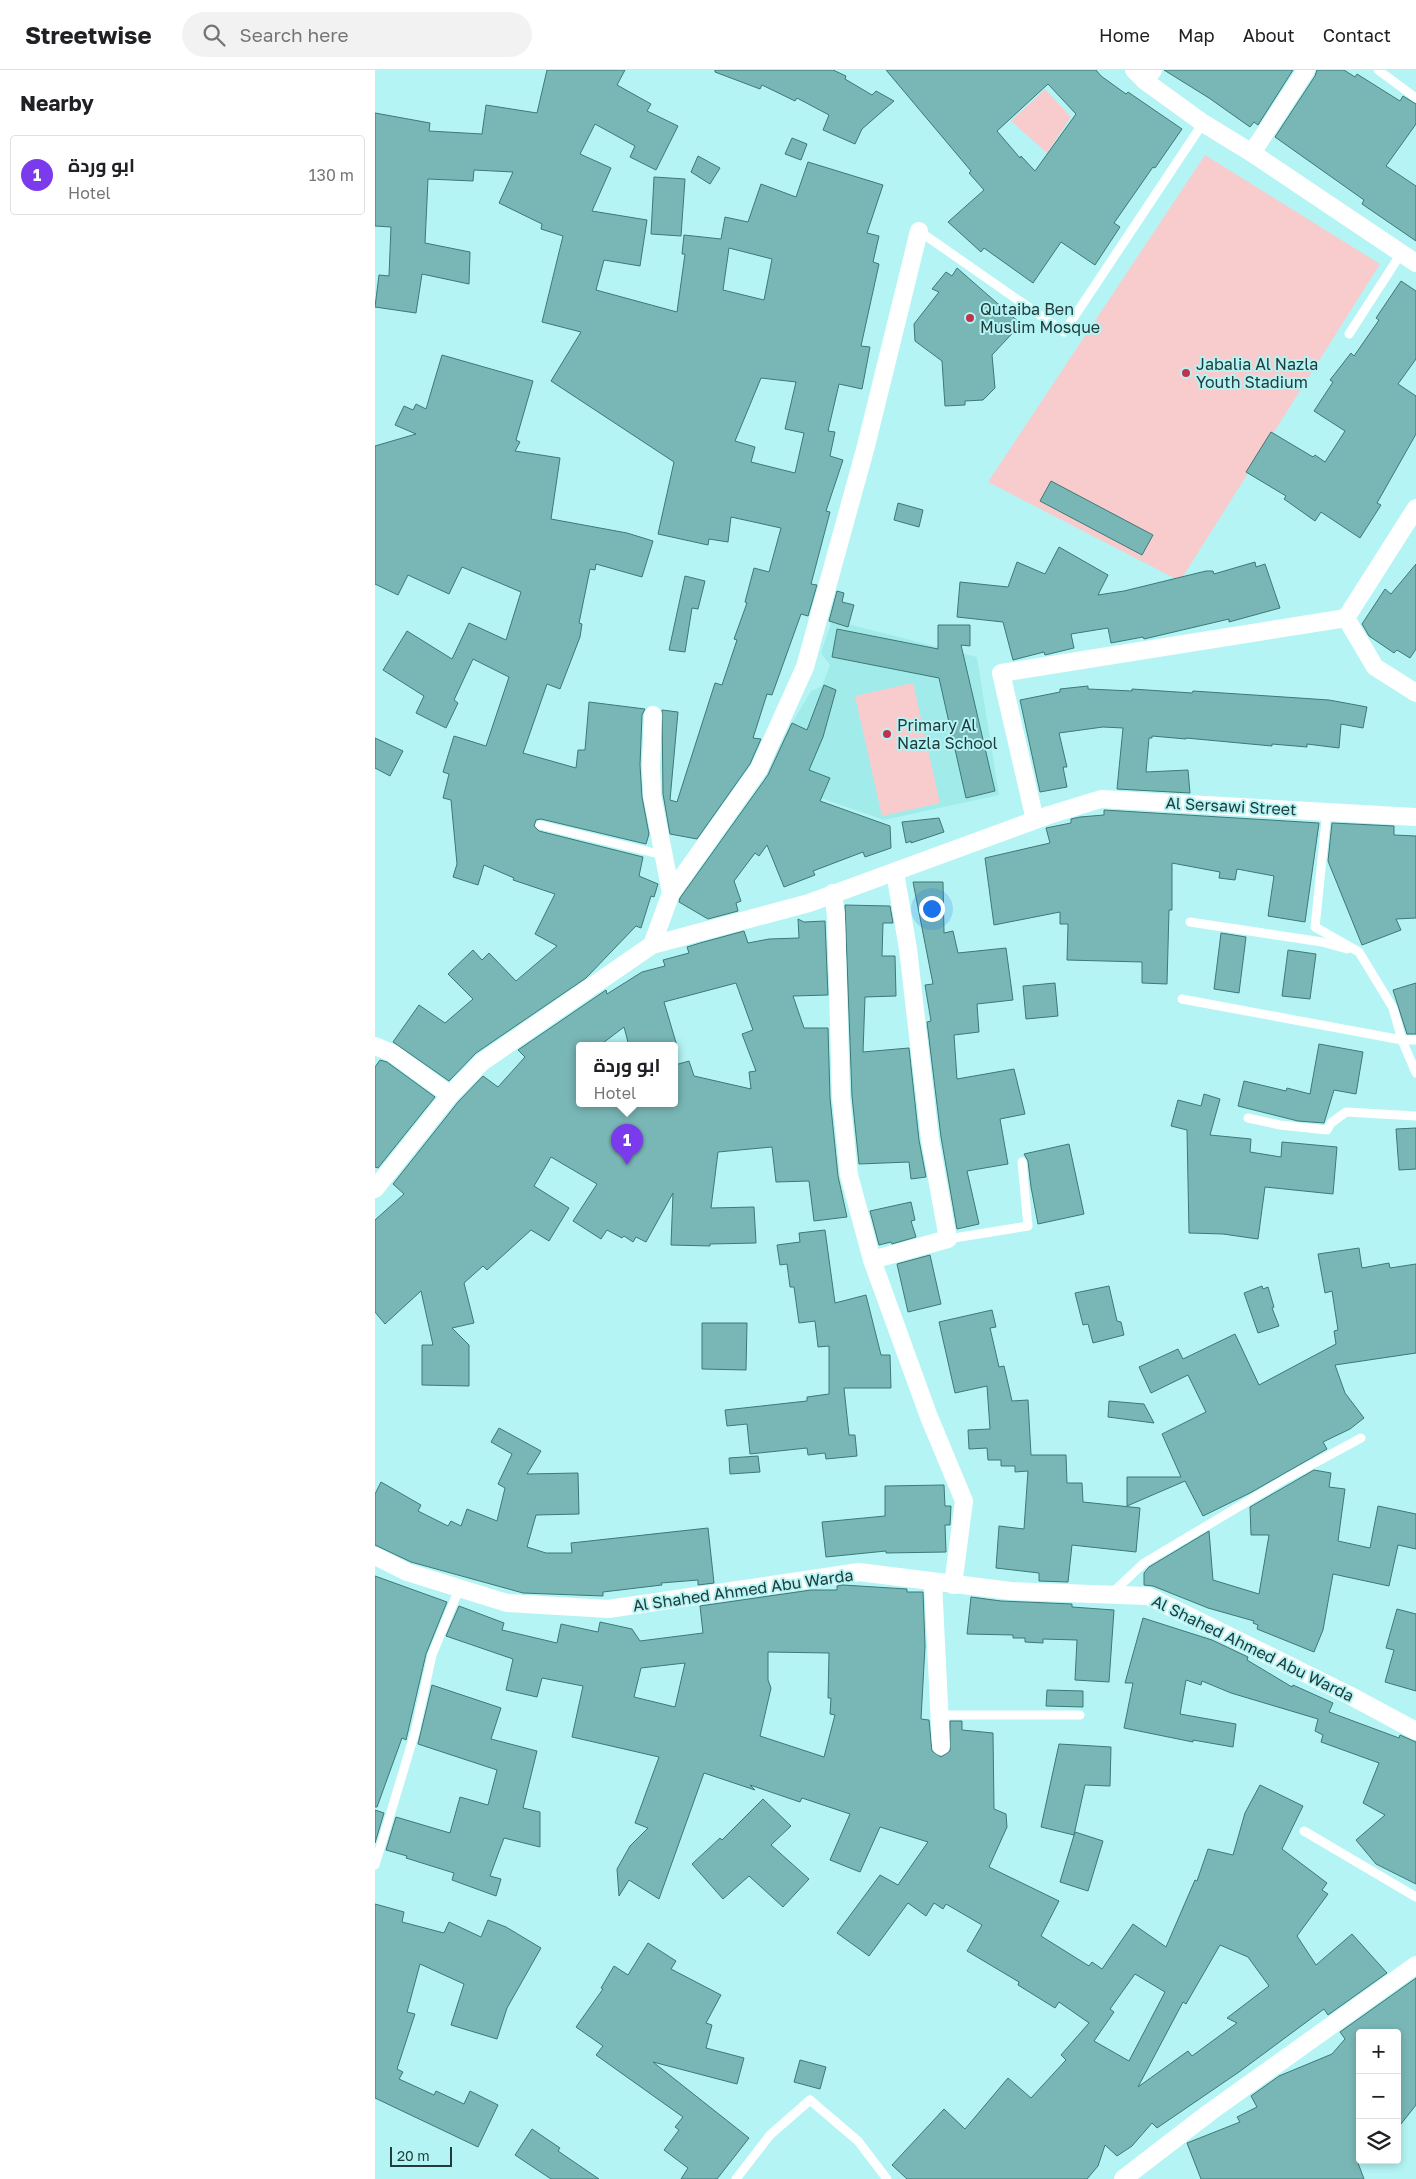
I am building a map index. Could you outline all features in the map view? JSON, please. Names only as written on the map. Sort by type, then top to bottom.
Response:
[{"type":"street","points":[[1252,152],[1306,70]]},
{"type":"street","points":[[1144,74],[1203,123],[1252,152],[1409,257]]},
{"type":"street","points":[[652,945],[671,893],[759,769],[805,667],[866,446],[919,231]]},
{"type":"street","points":[[1042,818],[1001,673],[1346,618],[1416,508]]},
{"type":"street","points":[[1346,618],[1375,667],[1416,693]]},
{"type":"street","points":[[653,715],[652,795],[671,893]]},
{"type":"street","name":"Al Sersawi Street","points":[[375,1189],[450,1096],[483,1062],[652,945],[809,903],[1042,818],[1101,799],[1416,817]]},
{"type":"street","points":[[872,1260],[949,1239],[931,1139],[908,949],[895,872]]},
{"type":"street","points":[[833,893],[836,916],[841,1097],[849,1175],[872,1260],[929,1417],[964,1501],[953,1584]]},
{"type":"street","points":[[375,1046],[392,1053],[450,1096]]},
{"type":"street","name":"Al Shahed Ahmed Abu Warda","points":[[375,1556],[407,1572],[507,1603],[608,1609],[859,1572],[1011,1590],[1148,1596],[1341,1691],[1416,1731]]},
{"type":"street","points":[[933,1582],[941,1746]]},
{"type":"street","points":[[1123,2179],[1210,2112],[1416,1965]]},
{"type":"lane","points":[[1377,70],[1416,98]]},
{"type":"lane","points":[[919,231],[1064,332],[1203,123]]},
{"type":"lane","points":[[1349,334],[1409,257]]},
{"type":"lane","points":[[1327,811],[1315,927],[1359,952],[1393,1008],[1402,1040],[1416,1073]]},
{"type":"lane","points":[[540,824],[663,855]]},
{"type":"lane","points":[[1190,922],[1321,942],[1359,952]]},
{"type":"lane","points":[[1183,999],[1402,1040],[1416,1040]]},
{"type":"lane","points":[[1248,1118],[1280,1125],[1327,1130],[1331,1123],[1346,1112],[1416,1116]]},
{"type":"lane","points":[[949,1239],[1028,1226],[1021,1162]]},
{"type":"lane","points":[[1111,1594],[1144,1563],[1287,1478],[1361,1438]]},
{"type":"lane","points":[[375,1865],[415,1732],[432,1655],[459,1589]]},
{"type":"lane","points":[[940,1714],[1080,1715]]},
{"type":"lane","points":[[1304,1830],[1416,1897]]},
{"type":"lane","points":[[736,2179],[770,2135],[809,2100],[858,2141],[887,2179]]},
{"type":"shaded area","points":[[1045,89],[1071,117],[1047,153],[1011,121]]},
{"type":"shaded area","name":"Jabalia Al Nazla Youth Stadium","points":[[1205,155],[1380,264],[1180,581],[988,482]]},
{"type":"shaded area","name":"Primary Al Nazla School","points":[[832,620],[977,657],[999,795],[884,820],[760,777],[811,691],[822,686],[830,665],[821,653]]},
{"type":"shaded area","points":[[913,683],[940,803],[882,816],[855,696]]},
{"type":"building","points":[[547,70],[625,70],[617,85],[651,104],[647,111],[678,126],[656,170],[630,157],[635,146],[595,124],[580,154],[611,168],[592,211],[647,220],[640,266],[604,260],[596,290],[677,312],[685,254],[682,254],[684,235],[721,239],[725,217],[748,222],[761,184],[796,197],[808,162],[883,185],[867,233],[879,236],[873,262],[879,264],[861,346],[870,347],[862,389],[839,384],[828,431],[835,432],[830,456],[843,460],[826,511],[830,512],[811,584],[817,585],[808,616],[801,614],[772,695],[767,694],[753,738],[761,739],[750,764],[697,839],[670,834],[663,794],[662,710],[678,712],[670,800],[677,802],[715,683],[722,685],[737,640],[734,639],[747,603],[745,602],[754,568],[769,572],[781,528],[731,517],[728,542],[709,539],[708,545],[658,534],[674,462],[551,381],[581,332],[542,322],[563,236],[541,229],[542,224],[499,203],[513,172],[474,170],[473,181],[428,179],[425,243],[470,252],[469,284],[422,274],[416,313],[375,307],[379,275],[389,276],[391,227],[375,226],[375,113],[430,123],[429,131],[482,134],[486,105],[537,113]],"holes":[[[729,248],[772,259],[764,300],[723,290]],[[761,378],[796,382],[785,429],[804,433],[795,473],[751,462],[755,447],[735,441]]]},
{"type":"building","points":[[715,70],[833,70],[846,76],[845,79],[872,95],[876,91],[894,101],[862,129],[855,144],[823,130],[829,115],[797,98],[795,101],[762,85],[760,89],[715,72]]},
{"type":"building","points":[[886,70],[1096,70],[1101,76],[1126,94],[1128,92],[1182,129],[1114,223],[1120,227],[1095,265],[1061,242],[1033,283],[984,248],[981,252],[948,222],[984,190],[969,173],[971,171]],"holes":[[[1048,84],[1076,114],[1035,171],[1021,156],[1020,158],[997,131]]]},
{"type":"building","points":[[1164,70],[1293,70],[1258,125],[1254,122],[1250,127],[1209,98]]},
{"type":"building","points":[[1317,70],[1344,70],[1355,77],[1357,74],[1400,101],[1403,96],[1416,104],[1416,124],[1386,166],[1416,186],[1416,241],[1362,204],[1364,200],[1275,137]]},
{"type":"building","points":[[792,138],[807,144],[801,160],[785,154]]},
{"type":"building","points":[[698,156],[720,168],[710,184],[691,172]]},
{"type":"building","points":[[654,177],[685,179],[681,236],[651,234]]},
{"type":"building","name":"Qutaiba Ben Muslim Mosque","points":[[957,268],[1021,324],[992,355],[995,388],[983,400],[965,401],[965,405],[945,406],[942,361],[915,341],[914,324],[939,292],[932,289],[946,272],[952,276]]},
{"type":"building","points":[[1401,281],[1416,291],[1416,359],[1398,384],[1416,396],[1416,434],[1377,503],[1381,505],[1360,538],[1321,512],[1315,521],[1284,499],[1286,496],[1246,472],[1271,432],[1325,462],[1345,431],[1314,411],[1333,382],[1330,380],[1351,353],[1354,356],[1379,320],[1376,318]]},
{"type":"building","points":[[442,355],[533,381],[516,440],[520,442],[515,451],[560,458],[551,519],[627,533],[653,541],[642,577],[596,564],[595,570],[590,569],[579,623],[582,624],[580,637],[560,689],[547,684],[523,753],[576,768],[578,750],[585,750],[589,702],[645,709],[642,715],[640,765],[642,797],[649,834],[646,844],[541,819],[536,820],[534,826],[539,831],[643,857],[639,876],[658,884],[654,897],[651,896],[641,928],[636,926],[586,978],[476,1053],[449,1081],[393,1042],[419,1005],[445,1023],[473,999],[448,974],[473,950],[482,960],[489,953],[516,981],[557,946],[535,934],[555,894],[513,880],[514,878],[484,865],[478,885],[453,877],[457,864],[451,800],[443,798],[449,774],[443,772],[454,736],[486,746],[509,677],[473,659],[454,700],[458,703],[446,728],[416,713],[424,696],[383,670],[407,631],[452,659],[469,623],[506,640],[521,592],[462,567],[449,594],[408,575],[398,595],[375,584],[375,446],[416,434],[395,425],[404,406],[413,410],[416,404],[426,409]]},
{"type":"building","points":[[1051,481],[1153,535],[1142,555],[1040,501]]},
{"type":"building","points":[[898,503],[923,510],[919,527],[894,520]]},
{"type":"building","points":[[1059,547],[1108,575],[1098,595],[1124,591],[1206,571],[1213,571],[1214,574],[1255,562],[1256,567],[1265,564],[1280,608],[1229,622],[1229,619],[1144,639],[1143,637],[1111,643],[1108,628],[1071,634],[1074,648],[1045,655],[1044,652],[1013,660],[1003,622],[957,617],[960,582],[1008,587],[1017,562],[1045,574]]},
{"type":"building","points":[[1416,564],[1416,649],[1410,658],[1397,650],[1394,653],[1369,636],[1362,624],[1385,589],[1391,594]]},
{"type":"building","points":[[685,576],[705,581],[698,609],[692,608],[685,652],[669,650]]},
{"type":"building","points":[[837,591],[844,593],[842,602],[854,605],[848,627],[829,621]]},
{"type":"building","points":[[938,625],[970,625],[970,646],[961,645],[995,791],[966,798],[939,678],[832,657],[837,629],[938,649]]},
{"type":"building","points":[[824,685],[836,690],[823,737],[809,770],[830,778],[820,801],[890,826],[891,848],[865,857],[863,852],[813,871],[815,875],[784,887],[767,845],[759,856],[755,853],[734,881],[741,901],[736,903],[738,911],[708,919],[679,902],[680,898],[768,775],[792,723],[807,730]]},
{"type":"building","points":[[1088,686],[1088,689],[1132,691],[1132,689],[1192,693],[1193,691],[1329,700],[1367,707],[1363,728],[1341,724],[1339,748],[1307,744],[1307,747],[1272,744],[1272,746],[1186,738],[1152,736],[1152,738],[1149,738],[1146,772],[1188,770],[1190,793],[1117,789],[1123,728],[1103,727],[1059,733],[1067,767],[1063,767],[1067,787],[1040,792],[1020,700],[1060,692],[1060,689]]},
{"type":"building","points":[[375,738],[403,751],[390,776],[375,768]]},
{"type":"building","points":[[1104,810],[1319,823],[1305,922],[1268,916],[1274,876],[1237,869],[1235,880],[1219,878],[1220,872],[1172,863],[1172,910],[1169,910],[1167,984],[1142,983],[1142,962],[1067,960],[1068,924],[1060,924],[1060,912],[994,925],[985,858],[1050,843],[1046,828],[1071,823],[1071,819],[1104,815]]},
{"type":"building","points":[[939,818],[944,832],[906,843],[902,822]]},
{"type":"building","points":[[1332,823],[1394,826],[1394,835],[1416,836],[1416,918],[1396,919],[1401,930],[1362,945],[1328,861]]},
{"type":"building","points":[[913,882],[943,882],[944,933],[953,931],[958,953],[1006,948],[1013,1000],[977,1004],[979,1032],[954,1035],[957,1079],[1014,1069],[1025,1114],[1000,1119],[1008,1164],[967,1171],[979,1224],[957,1229],[941,1137],[927,1022],[931,1021],[925,985],[933,984]]},
{"type":"building","points":[[845,905],[890,906],[893,923],[883,923],[882,956],[895,956],[896,996],[865,997],[863,1052],[909,1048],[919,1140],[926,1177],[911,1179],[909,1162],[859,1164],[852,1096]]},
{"type":"building","points":[[798,919],[804,922],[825,921],[828,995],[793,996],[804,1028],[828,1028],[830,1098],[838,1176],[847,1217],[814,1221],[809,1181],[776,1182],[772,1147],[718,1152],[711,1208],[754,1207],[756,1243],[710,1244],[710,1246],[671,1245],[673,1193],[646,1242],[636,1237],[633,1242],[624,1236],[622,1238],[607,1230],[601,1239],[573,1221],[597,1184],[551,1157],[534,1186],[569,1208],[549,1241],[531,1230],[487,1270],[483,1266],[464,1283],[474,1323],[452,1328],[469,1345],[469,1386],[422,1385],[422,1345],[433,1345],[421,1291],[385,1324],[375,1312],[375,1220],[404,1194],[393,1184],[458,1102],[483,1076],[498,1087],[525,1057],[518,1050],[606,990],[607,994],[642,972],[665,966],[663,960],[689,953],[687,947],[744,931],[748,943],[769,939],[799,938]]},
{"type":"building","points":[[1221,933],[1246,937],[1239,993],[1214,989]]},
{"type":"building","points":[[1288,950],[1316,954],[1310,999],[1282,996]]},
{"type":"building","points":[[1055,983],[1058,1016],[1026,1019],[1023,986]]},
{"type":"building","points":[[1416,983],[1416,1034],[1407,1034],[1393,990]]},
{"type":"building","points":[[1319,1044],[1363,1052],[1356,1094],[1334,1090],[1324,1123],[1298,1121],[1238,1106],[1244,1081],[1286,1091],[1287,1088],[1310,1094]]},
{"type":"building","points":[[380,1060],[387,1062],[435,1097],[378,1168],[375,1167],[375,1067]]},
{"type":"building","points":[[1204,1094],[1220,1099],[1210,1135],[1251,1139],[1250,1152],[1281,1157],[1282,1142],[1337,1147],[1333,1194],[1265,1187],[1258,1239],[1223,1234],[1189,1233],[1187,1130],[1171,1126],[1178,1100],[1201,1106]]},
{"type":"building","points":[[1416,1128],[1416,1169],[1399,1170],[1396,1129]]},
{"type":"building","points":[[1069,1144],[1084,1214],[1038,1224],[1028,1161],[1024,1154]]},
{"type":"building","points":[[911,1202],[915,1220],[911,1221],[916,1237],[892,1244],[891,1242],[879,1245],[870,1211]]},
{"type":"building","points":[[825,1230],[835,1303],[866,1295],[881,1355],[890,1355],[891,1388],[844,1388],[849,1435],[855,1435],[857,1456],[826,1459],[825,1453],[808,1455],[807,1448],[750,1454],[747,1424],[727,1426],[725,1410],[807,1401],[807,1397],[829,1394],[829,1346],[818,1347],[815,1321],[799,1323],[794,1287],[790,1287],[787,1264],[780,1265],[777,1245],[800,1242],[799,1233]]},
{"type":"building","points":[[1359,1248],[1362,1268],[1389,1263],[1390,1268],[1416,1264],[1416,1353],[1335,1365],[1345,1393],[1364,1418],[1350,1429],[1323,1442],[1327,1449],[1250,1493],[1203,1516],[1185,1481],[1127,1506],[1127,1477],[1181,1477],[1162,1434],[1206,1412],[1188,1375],[1151,1393],[1139,1367],[1178,1349],[1183,1359],[1235,1334],[1259,1385],[1336,1344],[1334,1331],[1338,1330],[1332,1291],[1325,1293],[1318,1254]]},
{"type":"building","points":[[930,1255],[941,1304],[908,1312],[897,1264]]},
{"type":"building","points":[[1109,1286],[1117,1321],[1121,1322],[1124,1335],[1093,1343],[1088,1324],[1083,1325],[1075,1293]]},
{"type":"building","points":[[1262,1286],[1263,1289],[1268,1287],[1274,1307],[1272,1308],[1279,1326],[1258,1333],[1244,1293]]},
{"type":"building","points":[[992,1310],[996,1327],[990,1328],[999,1367],[1004,1366],[1012,1401],[1028,1400],[1031,1455],[1066,1455],[1067,1483],[1082,1483],[1083,1502],[1140,1508],[1136,1552],[1072,1545],[1068,1582],[1039,1581],[1039,1573],[996,1568],[999,1526],[1024,1529],[1028,1471],[1015,1472],[1015,1466],[1001,1466],[1001,1460],[988,1460],[987,1448],[969,1449],[968,1430],[990,1429],[987,1386],[955,1393],[939,1322]]},
{"type":"building","points":[[702,1323],[747,1323],[746,1370],[702,1369]]},
{"type":"building","points":[[1109,1401],[1144,1404],[1154,1423],[1108,1417]]},
{"type":"building","points":[[499,1428],[541,1451],[527,1474],[578,1473],[579,1514],[536,1515],[527,1547],[546,1553],[572,1553],[571,1543],[708,1528],[714,1583],[698,1585],[698,1580],[661,1583],[662,1585],[603,1592],[603,1596],[523,1593],[411,1562],[375,1545],[375,1494],[381,1482],[421,1505],[418,1511],[448,1526],[451,1521],[461,1526],[467,1509],[497,1521],[505,1488],[498,1484],[512,1454],[491,1442]]},
{"type":"building","points":[[758,1456],[760,1472],[730,1474],[729,1458]]},
{"type":"building","points":[[1314,1470],[1331,1473],[1329,1487],[1345,1489],[1338,1541],[1370,1548],[1378,1506],[1416,1514],[1416,1549],[1398,1545],[1389,1586],[1333,1574],[1323,1630],[1314,1652],[1257,1629],[1258,1625],[1253,1623],[1254,1621],[1208,1608],[1153,1586],[1144,1585],[1144,1573],[1149,1567],[1209,1531],[1213,1580],[1259,1594],[1269,1535],[1251,1535],[1250,1507]]},
{"type":"building","points":[[944,1485],[945,1506],[951,1506],[950,1525],[945,1525],[946,1552],[886,1553],[886,1551],[826,1557],[822,1522],[885,1516],[885,1486]]},
{"type":"building","points":[[375,1576],[447,1602],[426,1654],[406,1740],[402,1738],[377,1807],[375,1807]]},
{"type":"building","points":[[837,1586],[907,1589],[907,1592],[923,1592],[925,1646],[921,1719],[929,1720],[932,1751],[941,1757],[950,1751],[950,1721],[962,1721],[962,1730],[993,1733],[994,1809],[1006,1814],[1007,1827],[989,1867],[1059,1901],[1041,1936],[1089,1966],[1092,1962],[1102,1969],[1133,1924],[1166,1947],[1195,1880],[1197,1881],[1208,1849],[1233,1855],[1245,1813],[1260,1785],[1303,1806],[1282,1849],[1327,1883],[1322,1890],[1328,1894],[1297,1936],[1316,1965],[1352,1934],[1387,1973],[1328,2015],[1324,2009],[1239,2072],[1157,2128],[1152,2123],[1132,2146],[1117,2156],[1105,2145],[1098,2166],[1087,2179],[907,2179],[892,2165],[944,2109],[965,2129],[1008,2078],[1031,2098],[1066,2060],[1061,2055],[1089,2023],[1059,2002],[1055,2008],[1018,1985],[1019,1982],[967,1951],[982,1925],[946,1904],[943,1909],[934,1903],[926,1916],[908,1903],[869,1956],[837,1933],[880,1875],[898,1885],[928,1842],[880,1827],[860,1872],[830,1860],[850,1814],[802,1798],[800,1802],[750,1785],[755,1790],[704,1773],[659,1899],[629,1880],[619,1896],[617,1869],[630,1846],[648,1828],[635,1823],[659,1757],[572,1737],[583,1686],[542,1678],[537,1697],[506,1690],[513,1659],[446,1636],[459,1606],[504,1623],[502,1630],[557,1643],[561,1624],[598,1632],[600,1622],[632,1629],[640,1641],[703,1633],[700,1606],[811,1590],[837,1590]],"holes":[[[768,1652],[829,1653],[828,1698],[831,1698],[830,1714],[835,1715],[824,1757],[760,1736],[771,1688],[768,1680]],[[685,1663],[675,1707],[634,1697],[641,1668]],[[1220,1945],[1248,1957],[1269,1986],[1227,2018],[1237,2023],[1192,2056],[1188,2051],[1138,2087],[1183,2002],[1186,2004]],[[1135,1974],[1165,1992],[1129,2061],[1094,2041],[1114,2012],[1110,2009]]]},
{"type":"building","points":[[971,1597],[1001,1601],[1072,1604],[1072,1607],[1114,1610],[1109,1682],[1075,1680],[1077,1640],[1043,1639],[1043,1643],[1025,1642],[1025,1638],[1013,1638],[1013,1635],[967,1634]]},
{"type":"building","points":[[1397,1609],[1416,1614],[1416,1691],[1385,1682],[1394,1650],[1386,1648]]},
{"type":"building","points":[[1143,1618],[1212,1640],[1248,1657],[1247,1660],[1292,1687],[1293,1685],[1333,1703],[1329,1712],[1399,1738],[1400,1735],[1416,1742],[1416,1884],[1376,1864],[1356,1840],[1385,1815],[1363,1803],[1379,1763],[1321,1742],[1323,1735],[1315,1731],[1318,1719],[1231,1693],[1202,1681],[1201,1685],[1186,1680],[1180,1714],[1236,1724],[1233,1747],[1193,1740],[1193,1742],[1124,1728],[1133,1683],[1125,1683]]},
{"type":"building","points":[[432,1685],[501,1708],[491,1739],[537,1751],[523,1808],[540,1812],[540,1847],[504,1838],[490,1876],[501,1879],[496,1896],[452,1880],[454,1873],[386,1850],[396,1817],[450,1833],[460,1797],[488,1805],[497,1770],[418,1744]]},
{"type":"building","points":[[1047,1690],[1083,1691],[1083,1707],[1046,1706]]},
{"type":"building","points":[[1059,1744],[1111,1747],[1110,1786],[1085,1785],[1074,1835],[1041,1827]]},
{"type":"building","points":[[763,1799],[791,1826],[771,1845],[809,1879],[783,1907],[749,1876],[723,1899],[692,1864],[720,1838],[722,1840]]},
{"type":"building","points":[[375,1810],[384,1813],[375,1843]]},
{"type":"building","points":[[1075,1832],[1103,1841],[1088,1891],[1060,1882]]},
{"type":"building","points":[[375,1904],[404,1912],[402,1922],[444,1933],[449,1922],[481,1937],[488,1920],[506,1927],[541,1948],[507,2008],[497,2039],[451,2025],[464,1984],[420,1964],[407,2012],[415,2014],[397,2069],[403,2072],[399,2079],[434,2095],[436,2091],[464,2104],[470,2091],[498,2105],[478,2147],[375,2098]]},
{"type":"building","points":[[648,1943],[676,1961],[671,1969],[721,1995],[706,2023],[712,2025],[706,2048],[744,2058],[737,2084],[653,2062],[749,2138],[717,2179],[681,2179],[688,2168],[664,2150],[679,2130],[675,2127],[683,2117],[596,2055],[603,2046],[576,2027],[603,1989],[601,1988],[614,1966],[628,1975]]},
{"type":"building","points":[[1416,1978],[1416,2105],[1401,2124],[1401,2029],[1356,2029],[1356,2164],[1358,2164],[1364,2179],[1201,2179],[1187,2143],[1240,2122],[1237,2117],[1257,2107],[1251,2096],[1279,2076],[1332,2054],[1345,2039],[1340,2032]]},
{"type":"building","points":[[800,2060],[826,2067],[820,2089],[794,2082]]},
{"type":"building","points":[[532,2129],[560,2148],[558,2151],[599,2179],[551,2179],[515,2155]]},
{"type":"place","name":"Qutaiba Ben Muslim Mosque","points":[[970,318]]},
{"type":"place","name":"Jabalia Al Nazla Youth Stadium","points":[[1186,373]]},
{"type":"place","name":"Primary Al Nazla School","points":[[887,734]]},
{"type":"place","name":"ابو وردة","points":[[627,1165]]}]
